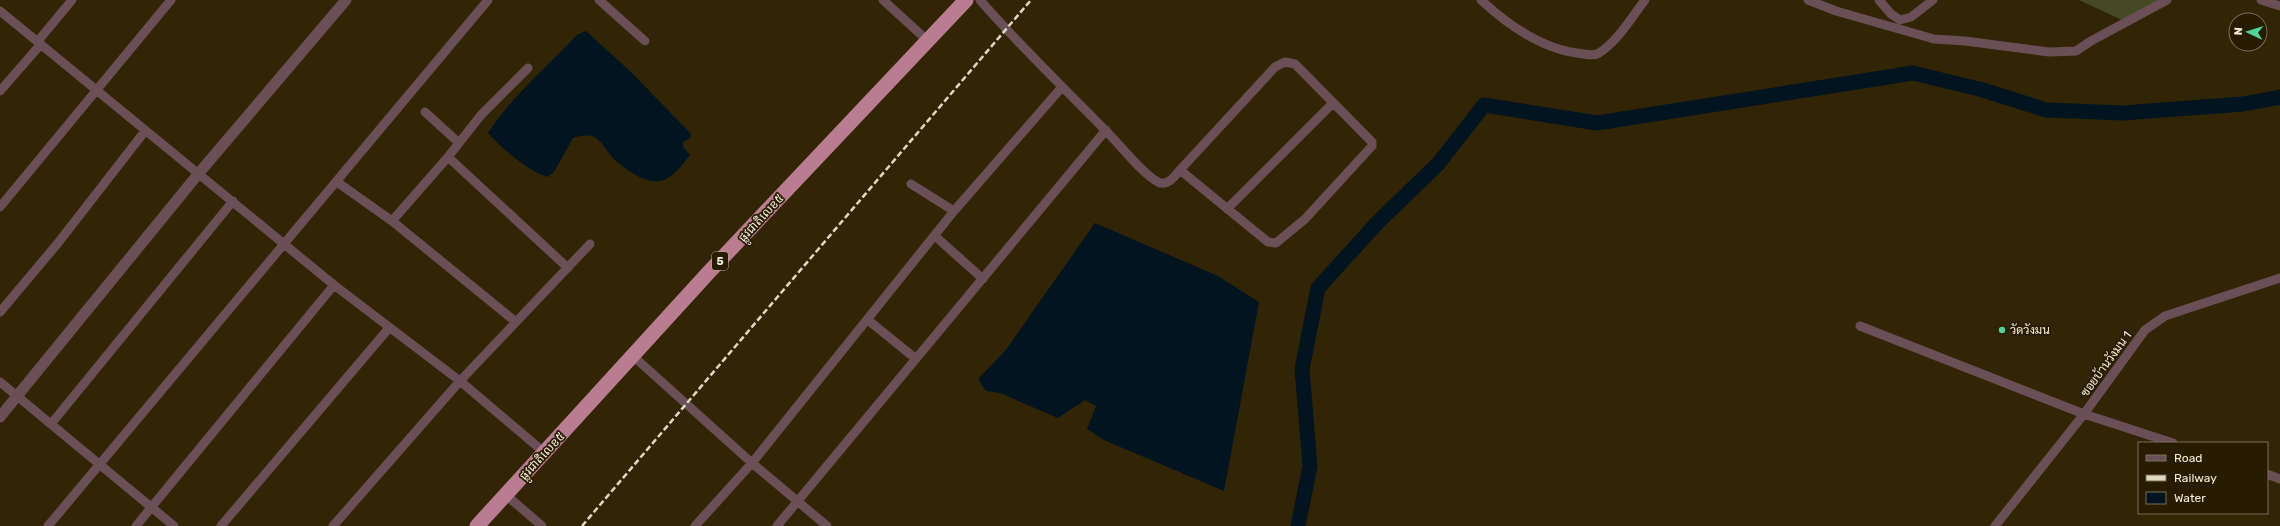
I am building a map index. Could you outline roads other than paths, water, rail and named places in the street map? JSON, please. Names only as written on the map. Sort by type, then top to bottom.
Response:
[{"type":"highway","name":"ផ្លូវជាតិលេខ៥","points":[[477,526],[709,272],[966,0]]},
{"type":"street","points":[[0,91],[40,43],[72,0]]},
{"type":"street","points":[[0,207],[98,91],[171,0]]},
{"type":"street","points":[[0,417],[199,173],[346,0]]},
{"type":"street","points":[[48,526],[488,0]]},
{"type":"street","points":[[599,0],[645,41]]},
{"type":"street","points":[[882,0],[928,41]]},
{"type":"street","points":[[980,0],[1022,48],[1106,130],[1136,163],[1158,183],[1166,183],[1180,170],[1236,107],[1280,64],[1291,62],[1295,64],[1370,139],[1372,146],[1305,218],[1276,243],[1268,242],[1180,170]]},
{"type":"street","points":[[1481,0],[1518,29],[1545,44],[1573,53],[1598,54],[1618,36],[1645,0]]},
{"type":"street","points":[[1808,0],[1850,15],[1934,39],[1965,41],[2049,52],[2076,52],[2091,41],[2168,0]]},
{"type":"street","points":[[1879,0],[1895,18],[1900,20],[1911,17],[1933,0]]},
{"type":"street","points":[[2261,0],[2280,6]]},
{"type":"street","points":[[0,11],[334,285],[460,381],[545,453]]},
{"type":"street","points":[[392,221],[448,157],[481,115],[528,68]]},
{"type":"street","points":[[695,526],[752,463],[954,211],[1062,87]]},
{"type":"street","points":[[1227,209],[1333,103]]},
{"type":"street","points":[[425,112],[459,143]]},
{"type":"street","points":[[777,526],[1106,130]]},
{"type":"street","points":[[0,312],[63,238],[145,131]]},
{"type":"street","points":[[448,157],[568,268]]},
{"type":"street","points":[[337,182],[392,221],[516,322]]},
{"type":"street","points":[[911,184],[954,211]]},
{"type":"street","points":[[51,424],[233,201]]},
{"type":"street","points":[[935,236],[983,278]]},
{"type":"street","points":[[334,526],[460,381],[590,244]]},
{"type":"street","name":"ซอยบ้านวังมน 1","points":[[1995,526],[2084,414],[2145,330],[2165,316],[2280,278]]},
{"type":"street","points":[[136,526],[334,285]]},
{"type":"street","points":[[868,320],[916,359]]},
{"type":"street","points":[[1860,326],[2084,414],[2170,442]]},
{"type":"street","points":[[222,526],[389,328]]},
{"type":"street","points":[[633,356],[752,463],[827,526]]},
{"type":"street","points":[[0,382],[174,526]]},
{"type":"street","points":[[2268,474],[2280,479]]},
{"type":"street","points":[[506,495],[542,526]]},
{"type":"water","points":[[586,31],[632,73],[691,134],[690,138],[683,142],[683,147],[690,155],[677,171],[664,180],[654,181],[641,178],[622,166],[597,139],[586,135],[573,138],[554,172],[547,177],[523,164],[488,133],[497,119],[530,82],[577,35]]},
{"type":"water","points":[[1095,223],[1218,276],[1259,302],[1224,491],[1104,440],[1087,429],[1096,406],[1085,400],[1058,418],[1000,393],[986,391],[978,379],[1005,351]]},
{"type":"waterway","points":[[1298,526],[1310,466],[1302,369],[1318,288],[1378,222],[1438,164],[1484,105],[1597,123],[1913,73],[1983,90],[2046,110],[2123,113],[2243,104],[2280,97]]},
{"type":"railway","points":[[582,526],[1031,0]]},
{"type":"place","name":"วัดวังมน","points":[[2002,330]]}]
